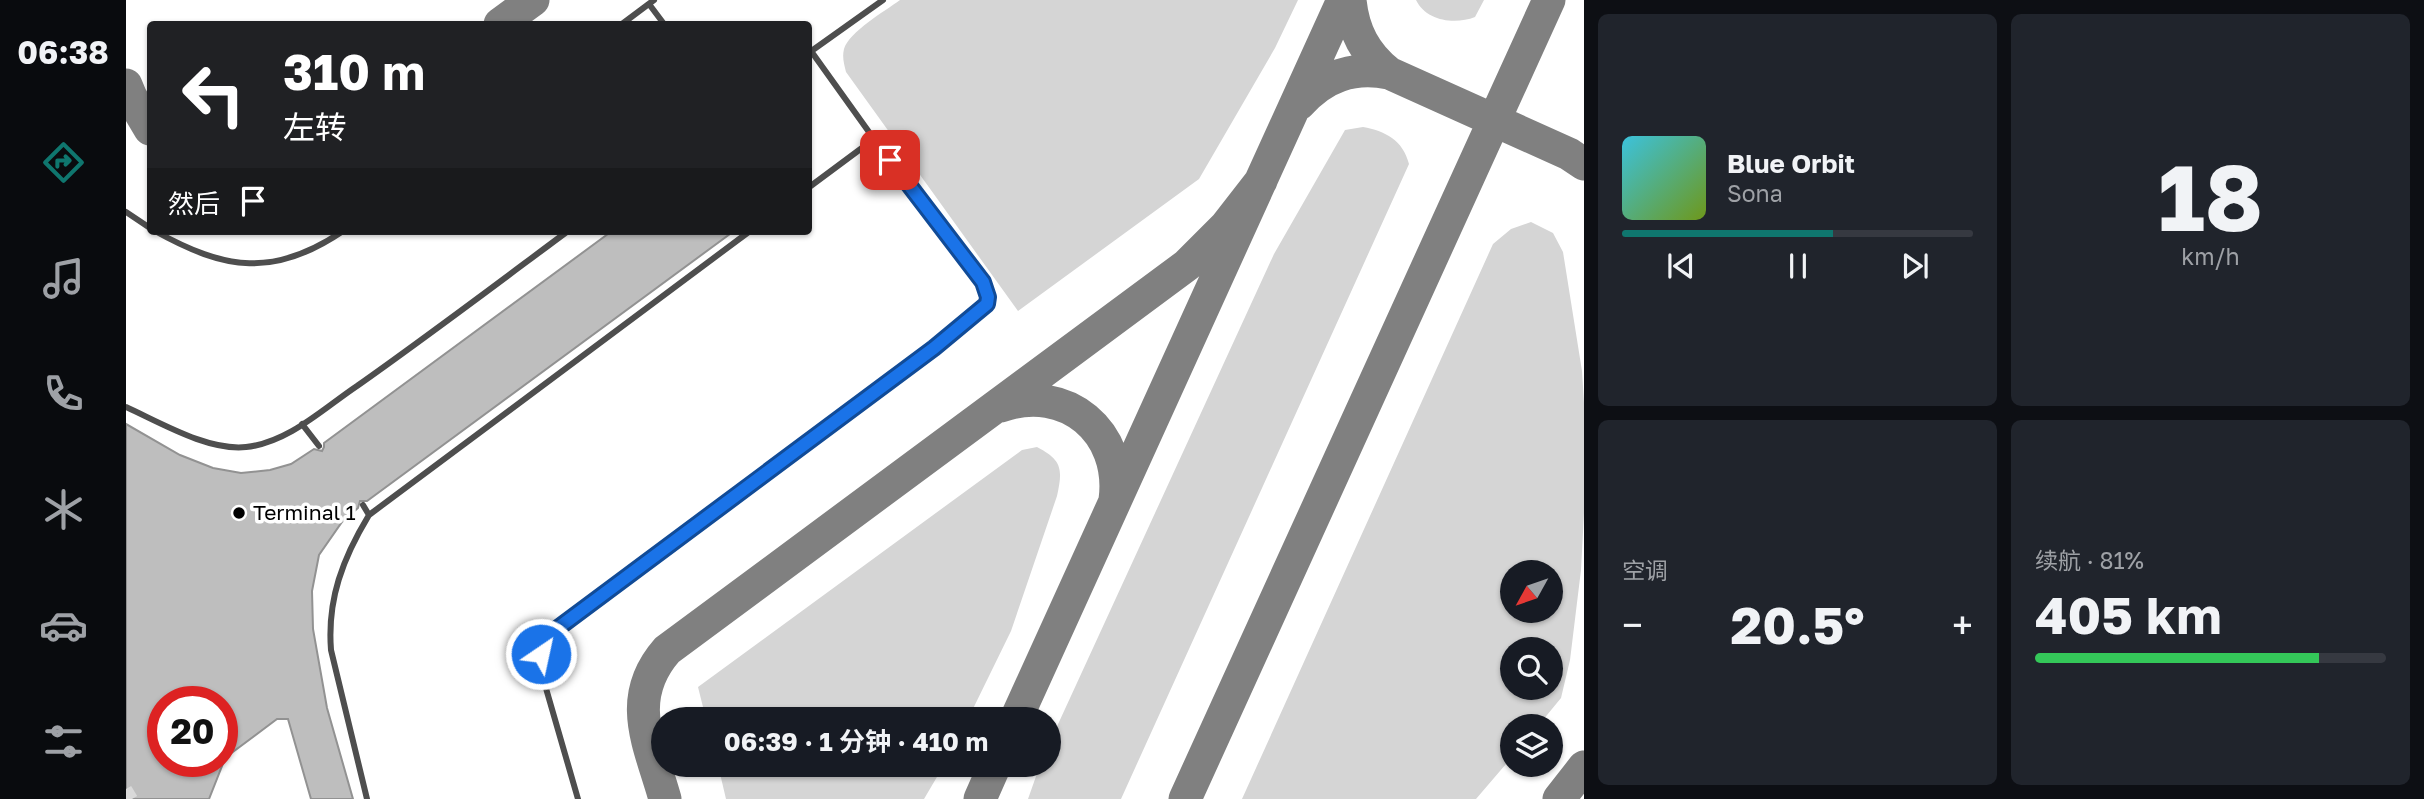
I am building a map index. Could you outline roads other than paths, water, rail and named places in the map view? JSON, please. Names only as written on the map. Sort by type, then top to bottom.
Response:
[{"type":"lane","points":[[812,51],[883,0]]},
{"type":"lane","points":[[625,21],[651,2],[662,21]]},
{"type":"lane","points":[[578,799],[543,678],[541,654],[548,636],[934,348],[987,304],[988,297],[983,282],[812,55]]},
{"type":"lane","points":[[812,185],[874,139]]},
{"type":"lane","points":[[126,212],[147,226]]},
{"type":"lane","points":[[163,235],[211,258],[253,263],[273,263],[289,259],[336,235]]},
{"type":"lane","points":[[126,408],[204,442],[244,448],[266,443],[302,424],[390,363],[563,235]]},
{"type":"lane","points":[[367,799],[331,650],[329,625],[341,568],[369,515],[745,235]]},
{"type":"lane","points":[[302,424],[319,446]]},
{"type":"lane","points":[[363,505],[369,515]]},
{"type":"tunnel","points":[[126,789],[132,799]]},
{"type":"place","name":"Terminal 1","points":[[239,513]]}]
